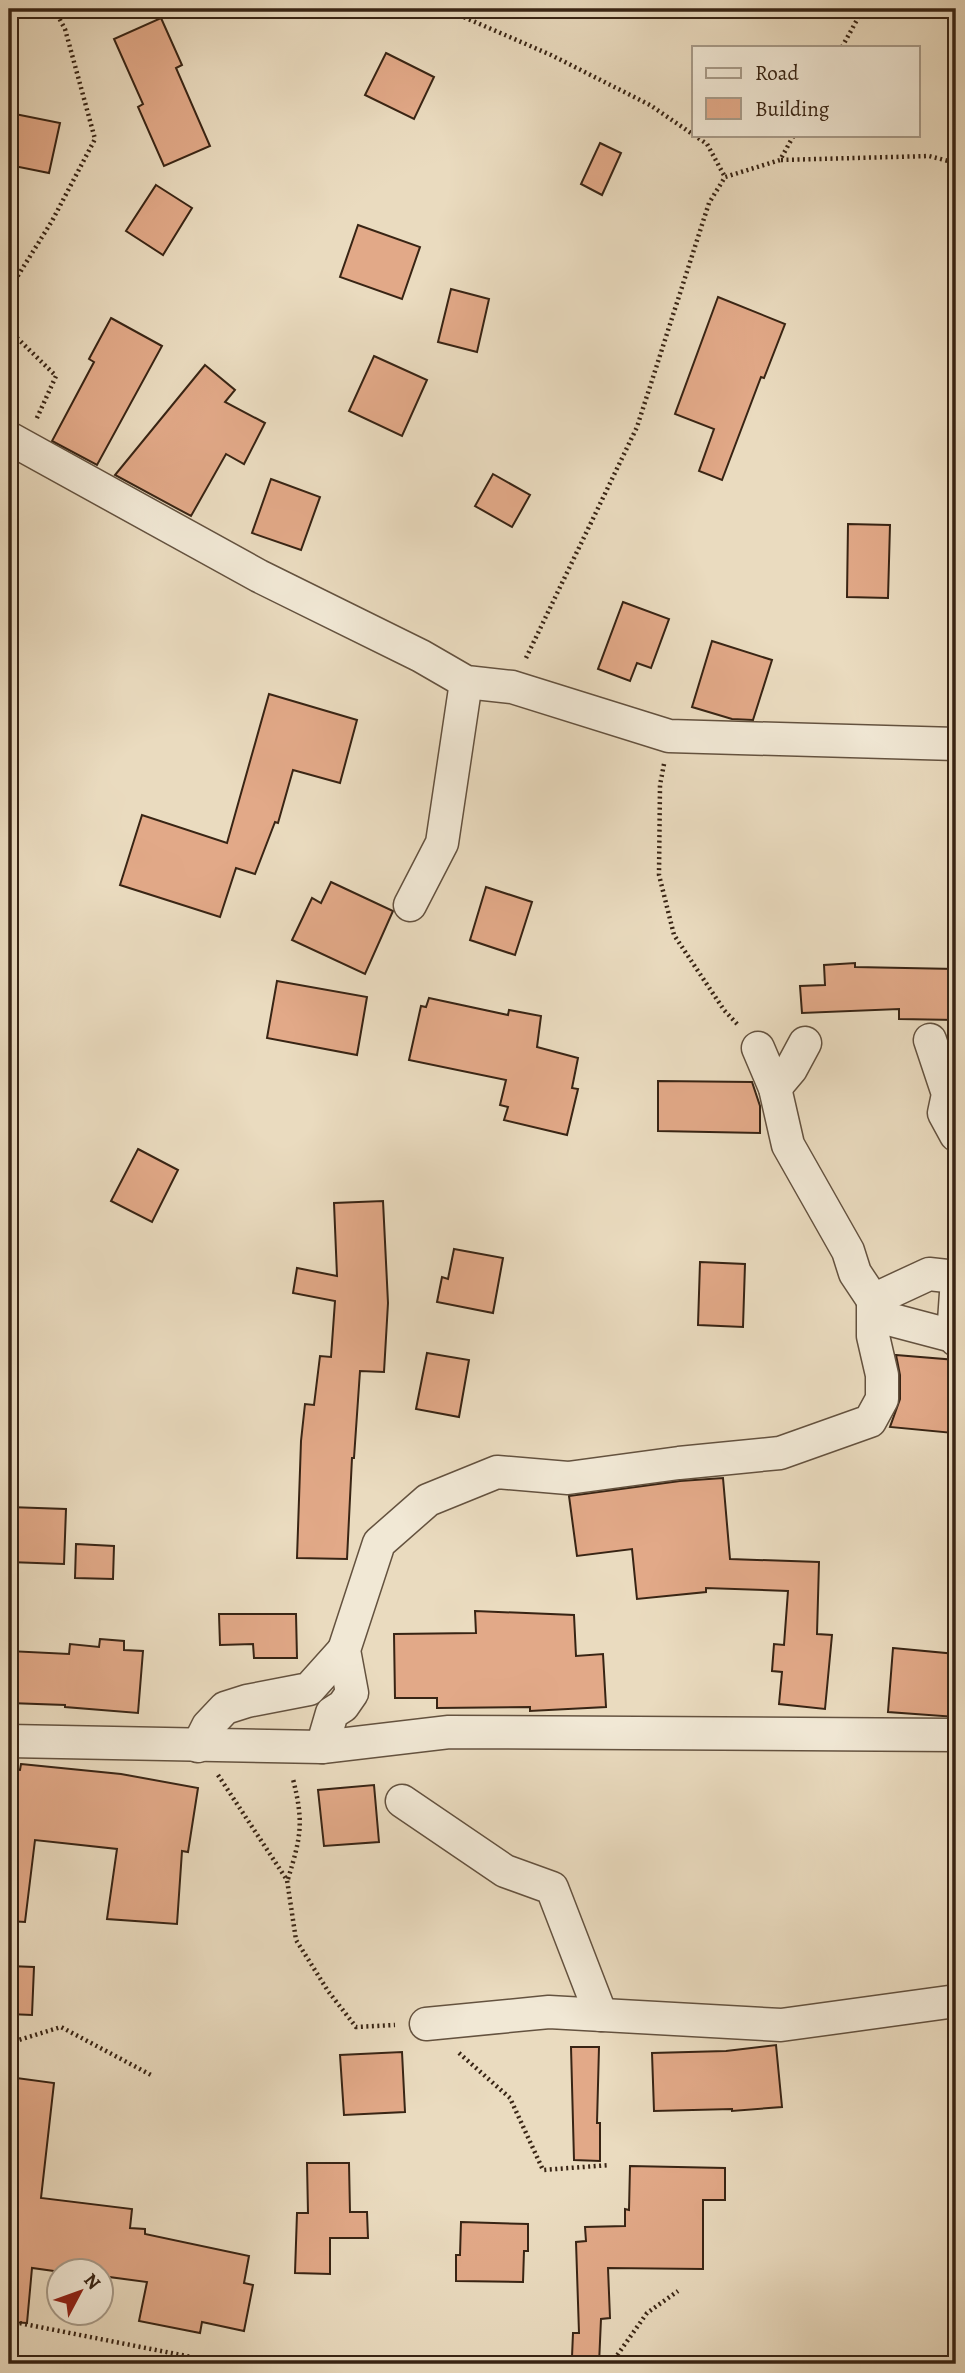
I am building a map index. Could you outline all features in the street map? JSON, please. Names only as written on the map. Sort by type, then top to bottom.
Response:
[{"type":"street","points":[[16,442],[259,576],[421,656],[466,682],[512,687],[669,736],[956,744]]},
{"type":"street","points":[[410,905],[442,843],[466,682]]},
{"type":"street","points":[[930,1040],[947,1094],[944,1113],[956,1135]]},
{"type":"street","points":[[775,1088],[791,1069],[804,1043]]},
{"type":"street","points":[[758,1048],[775,1088],[788,1145],[848,1251],[855,1273],[881,1317],[955,1338],[956,1293]]},
{"type":"street","points":[[873,1300],[929,1274],[956,1277]]},
{"type":"street","points":[[198,1745],[208,1726],[226,1708],[247,1701],[309,1689],[344,1650],[379,1544],[428,1500],[497,1472],[568,1478],[679,1463],[780,1454],[870,1421],[883,1399],[882,1375],[873,1336],[873,1300]]},
{"type":"street","points":[[321,1747],[332,1713],[343,1706],[352,1693],[344,1650]]},
{"type":"street","points":[[9,1741],[321,1747],[449,1732],[956,1735]]},
{"type":"street","points":[[402,1801],[505,1871],[552,1888],[601,2015]]},
{"type":"street","points":[[426,2024],[549,2012],[781,2025],[956,2001]]},
{"type":"path","points":[[9,290],[52,221],[95,139],[65,29],[54,9]]},
{"type":"path","points":[[843,46],[863,9]]},
{"type":"path","points":[[459,15],[551,55],[650,106],[692,134]]},
{"type":"path","points":[[695,136],[707,144],[725,177]]},
{"type":"path","points":[[780,160],[793,136]]},
{"type":"path","points":[[512,687],[638,427],[709,203],[725,177],[780,160],[929,156],[956,163]]},
{"type":"path","points":[[9,330],[56,376],[16,442]]},
{"type":"path","points":[[669,736],[660,785],[659,875],[674,935],[724,1010],[758,1048]]},
{"type":"path","points":[[198,1745],[288,1880]]},
{"type":"path","points":[[285,1746],[301,1809],[300,1840],[288,1880],[296,1940],[328,1992],[356,2027],[426,2024],[510,2098],[542,2170],[610,2165]]},
{"type":"path","points":[[9,2043],[61,2027],[151,2075]]},
{"type":"path","points":[[611,2364],[647,2313],[678,2291]]},
{"type":"path","points":[[9,2321],[227,2364]]},
{"type":"path","points":[[302,2364],[375,2358],[425,2364]]},
{"type":"building","points":[[161,18],[182,65],[176,68],[210,146],[164,166],[138,107],[143,104],[114,39]]},
{"type":"building","points":[[386,53],[434,77],[414,119],[365,95]]},
{"type":"building","points":[[15,114],[60,123],[49,173],[9,165],[9,141]]},
{"type":"building","points":[[600,143],[621,153],[602,195],[581,184]]},
{"type":"building","points":[[156,185],[192,208],[163,255],[126,231]]},
{"type":"building","points":[[358,225],[420,247],[402,299],[340,277]]},
{"type":"building","points":[[451,289],[489,299],[477,352],[438,342]]},
{"type":"building","points":[[718,297],[785,324],[764,378],[761,377],[722,480],[699,471],[714,429],[675,414]]},
{"type":"building","points":[[111,318],[162,346],[97,465],[52,441],[94,362],[89,359]]},
{"type":"building","points":[[374,356],[427,380],[402,436],[349,411]]},
{"type":"building","points":[[205,365],[235,390],[225,402],[265,423],[244,464],[226,454],[191,516],[115,475]]},
{"type":"building","points":[[493,474],[530,495],[512,527],[475,506]]},
{"type":"building","points":[[271,479],[320,497],[301,550],[252,533]]},
{"type":"building","points":[[848,524],[890,525],[888,598],[847,597]]},
{"type":"building","points":[[623,602],[669,619],[651,668],[637,663],[630,681],[598,669]]},
{"type":"building","points":[[712,641],[772,660],[753,720],[732,719],[692,707]]},
{"type":"building","points":[[269,694],[357,720],[340,783],[293,770],[278,823],[275,822],[255,874],[236,868],[220,917],[120,885],[142,815],[227,843]]},
{"type":"building","points":[[331,882],[393,911],[365,974],[292,940],[312,898],[321,903]]},
{"type":"building","points":[[486,887],[532,902],[515,955],[470,940]]},
{"type":"building","points":[[855,963],[855,967],[956,969],[956,1020],[899,1019],[899,1009],[802,1013],[800,986],[825,985],[824,965]]},
{"type":"building","points":[[277,981],[367,997],[357,1055],[267,1038]]},
{"type":"building","points":[[429,998],[508,1015],[509,1010],[541,1016],[537,1047],[578,1058],[572,1088],[578,1089],[567,1135],[504,1120],[508,1107],[500,1105],[506,1080],[409,1060],[421,1006],[426,1007]]},
{"type":"building","points":[[658,1081],[752,1082],[760,1106],[760,1133],[658,1131]]},
{"type":"building","points":[[138,1149],[178,1170],[152,1222],[111,1201]]},
{"type":"building","points":[[383,1201],[388,1303],[384,1372],[360,1371],[347,1559],[297,1558],[305,1404],[314,1405],[320,1356],[331,1357],[335,1301],[293,1293],[297,1268],[337,1276],[334,1203]]},
{"type":"building","points":[[454,1249],[503,1258],[493,1313],[437,1302],[442,1277],[448,1279]]},
{"type":"building","points":[[700,1262],[745,1264],[743,1327],[698,1325]]},
{"type":"building","points":[[427,1353],[469,1360],[459,1417],[416,1409]]},
{"type":"building","points":[[896,1355],[956,1360],[953,1433],[890,1427],[900,1399],[900,1375]]},
{"type":"building","points":[[723,1478],[730,1559],[819,1562],[817,1634],[832,1635],[825,1709],[779,1704],[782,1672],[772,1671],[774,1644],[784,1645],[788,1591],[706,1588],[706,1592],[637,1599],[632,1549],[577,1556],[569,1496]]},
{"type":"building","points":[[9,1507],[66,1509],[64,1564],[9,1562]]},
{"type":"building","points":[[76,1544],[114,1546],[113,1579],[75,1578]]},
{"type":"building","points":[[475,1611],[574,1615],[576,1656],[603,1654],[606,1707],[530,1711],[530,1707],[437,1708],[437,1698],[395,1698],[394,1634],[476,1633]]},
{"type":"building","points":[[219,1614],[296,1614],[297,1658],[254,1658],[253,1644],[220,1645]]},
{"type":"building","points":[[100,1639],[124,1641],[124,1650],[143,1651],[138,1713],[65,1705],[9,1703],[9,1651],[69,1654],[70,1644],[99,1647]]},
{"type":"building","points":[[893,1648],[956,1654],[956,1717],[888,1712]]},
{"type":"building","points":[[21,1764],[121,1774],[198,1788],[188,1852],[182,1851],[177,1924],[107,1919],[117,1849],[35,1840],[25,1922],[9,1921],[9,1769],[20,1770]]},
{"type":"building","points":[[374,1785],[379,1842],[324,1846],[318,1790]]},
{"type":"building","points":[[9,1966],[34,1967],[32,2015],[9,2014]]},
{"type":"building","points":[[776,2045],[782,2107],[732,2111],[654,2111],[652,2053],[726,2051]]},
{"type":"building","points":[[571,2047],[599,2047],[597,2123],[600,2123],[600,2161],[574,2160]]},
{"type":"building","points":[[402,2052],[405,2112],[344,2115],[340,2055]]},
{"type":"building","points":[[9,2077],[54,2083],[41,2198],[132,2209],[130,2228],[145,2229],[145,2234],[249,2256],[244,2283],[253,2285],[244,2331],[202,2322],[200,2333],[139,2321],[147,2282],[116,2278],[116,2258],[46,2258],[46,2270],[32,2268],[27,2323],[9,2322]]},
{"type":"building","points":[[307,2163],[349,2163],[350,2212],[367,2212],[368,2238],[330,2238],[330,2274],[295,2273],[297,2213],[308,2213]]},
{"type":"building","points":[[630,2166],[725,2168],[725,2200],[703,2200],[703,2269],[608,2268],[610,2318],[601,2319],[599,2364],[580,2364],[579,2357],[572,2357],[573,2333],[579,2333],[576,2242],[586,2241],[585,2227],[625,2226],[625,2209],[629,2210]]},
{"type":"building","points":[[461,2222],[528,2224],[528,2251],[524,2251],[523,2282],[456,2281],[456,2255],[460,2255]]}]
